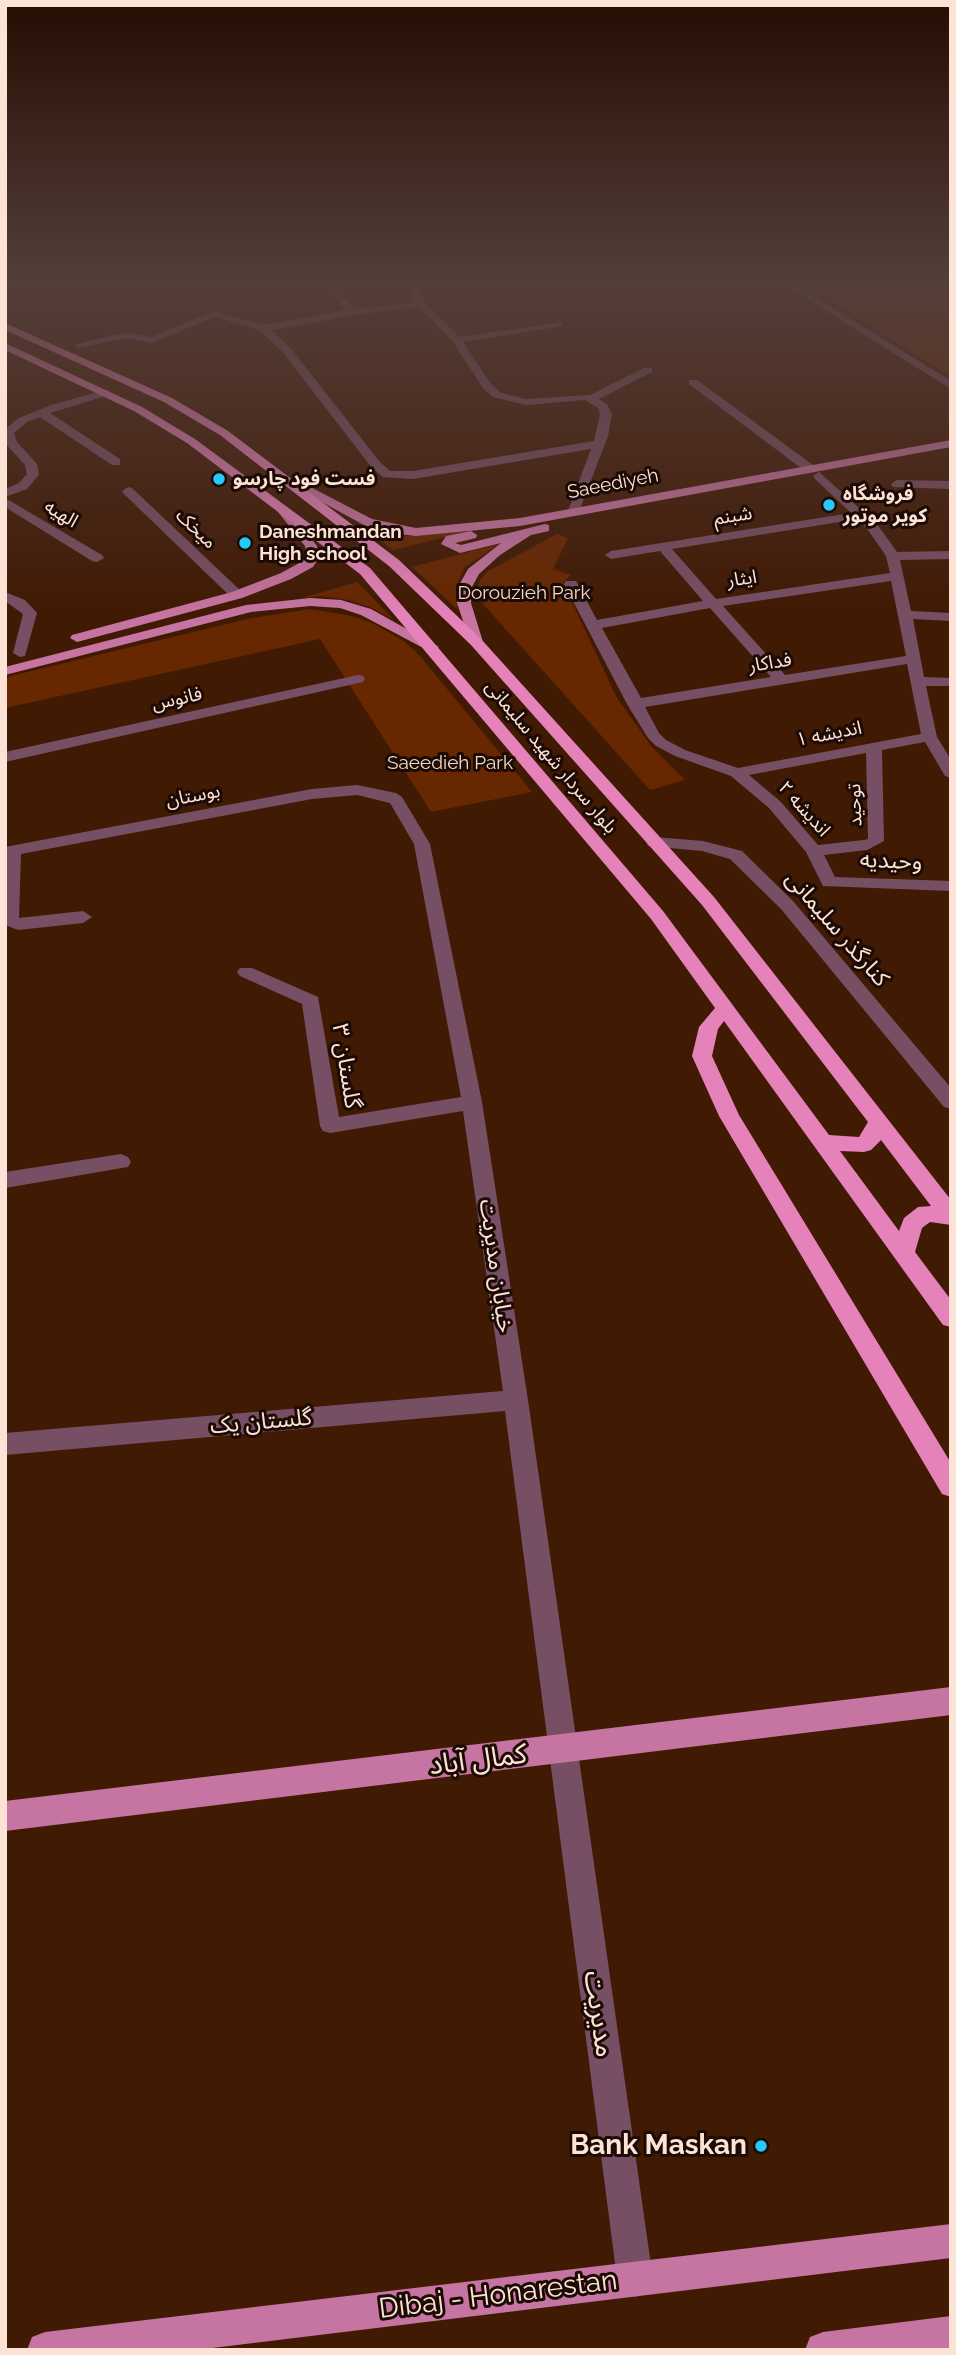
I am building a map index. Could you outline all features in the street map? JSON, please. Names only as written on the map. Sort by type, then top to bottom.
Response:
[{"type":"highway","name":"بلوار سردار شهید سلیمانی","points":[[108,395],[191,442],[365,571],[657,915],[951,1318]]},
{"type":"highway","name":"بلوار سردار شهید سلیمانی","points":[[157,395],[224,433],[291,482],[394,563],[476,642],[708,901],[951,1217]]},
{"type":"highway","points":[[724,1008],[709,1027],[702,1056],[729,1116],[951,1486]]},
{"type":"highway","points":[[822,1142],[864,1145],[874,1135],[878,1122]]},
{"type":"highway","points":[[904,1254],[912,1224],[926,1213],[951,1217]]},
{"type":"main road","name":"Saeediyeh","points":[[291,482],[368,522],[391,529],[416,532],[524,527],[606,514],[951,443]]},
{"type":"main road","name":"Saeediyeh","points":[[476,642],[464,603],[465,587],[474,572],[524,527],[574,511],[951,452]]},
{"type":"main road","points":[[237,595],[286,576],[308,564],[313,555],[311,546],[284,512]]},
{"type":"main road","points":[[524,527],[460,549],[447,544],[451,539],[524,527]]},
{"type":"main road","points":[[5,657],[292,582],[306,586],[301,593],[251,608],[5,671]]},
{"type":"main road","points":[[251,608],[310,602],[341,604],[366,612],[432,647]]},
{"type":"main road","name":"کمال آباد","points":[[5,1816],[564,1750],[951,1700]]},
{"type":"main road","name":"Dibaj - Honarestan","points":[[45,2350],[951,2241]]},
{"type":"main road","points":[[823,2350],[951,2334]]},
{"type":"street","points":[[5,493],[23,486],[33,475],[31,464],[11,443],[8,432],[11,426],[42,412],[99,395]]},
{"type":"street","points":[[322,395],[383,472],[393,475],[412,475],[600,444]]},
{"type":"street","points":[[500,395],[526,402],[592,398],[598,395]]},
{"type":"street","points":[[710,395],[814,472],[861,515],[893,556],[929,737],[946,756],[951,773]]},
{"type":"street","points":[[574,511],[600,444],[606,414],[601,403],[592,398]]},
{"type":"street","points":[[42,412],[116,463]]},
{"type":"street","points":[[14,413],[29,418]]},
{"type":"street","points":[[897,484],[951,485]]},
{"type":"street","name":"میخک","points":[[128,491],[237,595]]},
{"type":"street","name":"الهیه","points":[[5,502],[97,558]]},
{"type":"street","name":"شبنم","points":[[611,555],[861,515]]},
{"type":"street","points":[[663,547],[782,681]]},
{"type":"street","points":[[893,556],[951,555]]},
{"type":"street","name":"ایثار","points":[[593,625],[713,603],[897,576]]},
{"type":"street","points":[[571,583],[634,704],[661,743],[680,754],[737,773]]},
{"type":"street","points":[[5,596],[20,603],[30,613],[20,653]]},
{"type":"street","points":[[904,615],[951,617]]},
{"type":"street","name":"فداکار","points":[[634,704],[912,659]]},
{"type":"street","name":"فانوس","points":[[5,757],[358,679]]},
{"type":"street","points":[[917,681],[951,682]]},
{"type":"street","name":"اندیشه ۱","points":[[737,773],[929,737]]},
{"type":"street","name":"توحید","points":[[814,851],[867,845],[876,841],[874,747]]},
{"type":"street","name":"اندیشه ۲","points":[[737,773],[775,805],[814,851],[829,882]]},
{"type":"street","name":"بوستان","points":[[9,852],[312,794],[357,790],[390,796]]},
{"type":"street","name":"خیابان مدیریت","points":[[390,796],[396,800],[422,844],[472,1102],[564,1750]]},
{"type":"street","name":"کنارگذر سلیمانی","points":[[654,842],[703,846],[736,855],[787,905],[951,1102]]},
{"type":"street","points":[[9,852],[10,921],[18,924],[83,917]]},
{"type":"street","name":"وحیدیه","points":[[829,882],[951,886]]},
{"type":"street","name":"گلستان ۳","points":[[246,972],[311,1001],[330,1126],[472,1102]]},
{"type":"street","points":[[5,1180],[121,1162]]},
{"type":"street","name":"گلستان یک","points":[[5,1444],[516,1400]]},
{"type":"street","name":"مدیریت","points":[[564,1750],[635,2279]]},
{"type":"green space","points":[[356,521],[383,532],[409,536],[474,530],[393,550]]},
{"type":"green space","name":"Dorouzieh Park","points":[[557,534],[568,538],[553,569],[571,575],[563,583],[617,698],[652,747],[685,780],[650,790],[483,604],[477,590],[480,580],[488,571]]},
{"type":"green space","points":[[499,544],[464,568],[456,587],[457,609],[412,567]]},
{"type":"green space","points":[[357,582],[394,620],[370,607],[349,600],[320,596],[302,598]]},
{"type":"green space","name":"Saeedieh Park","points":[[309,609],[352,616],[372,623],[404,641],[420,656],[532,792],[431,812],[320,639],[5,708],[5,680],[11,676],[247,619]]},
{"type":"place","name":"فست فود چارسو","points":[[219,479]]},
{"type":"place","name":"فروشگاه کویر موتور","points":[[829,505]]},
{"type":"place","name":"Daneshmandan High school","points":[[245,543]]},
{"type":"place","name":"Bank Maskan","points":[[761,2146]]}]
